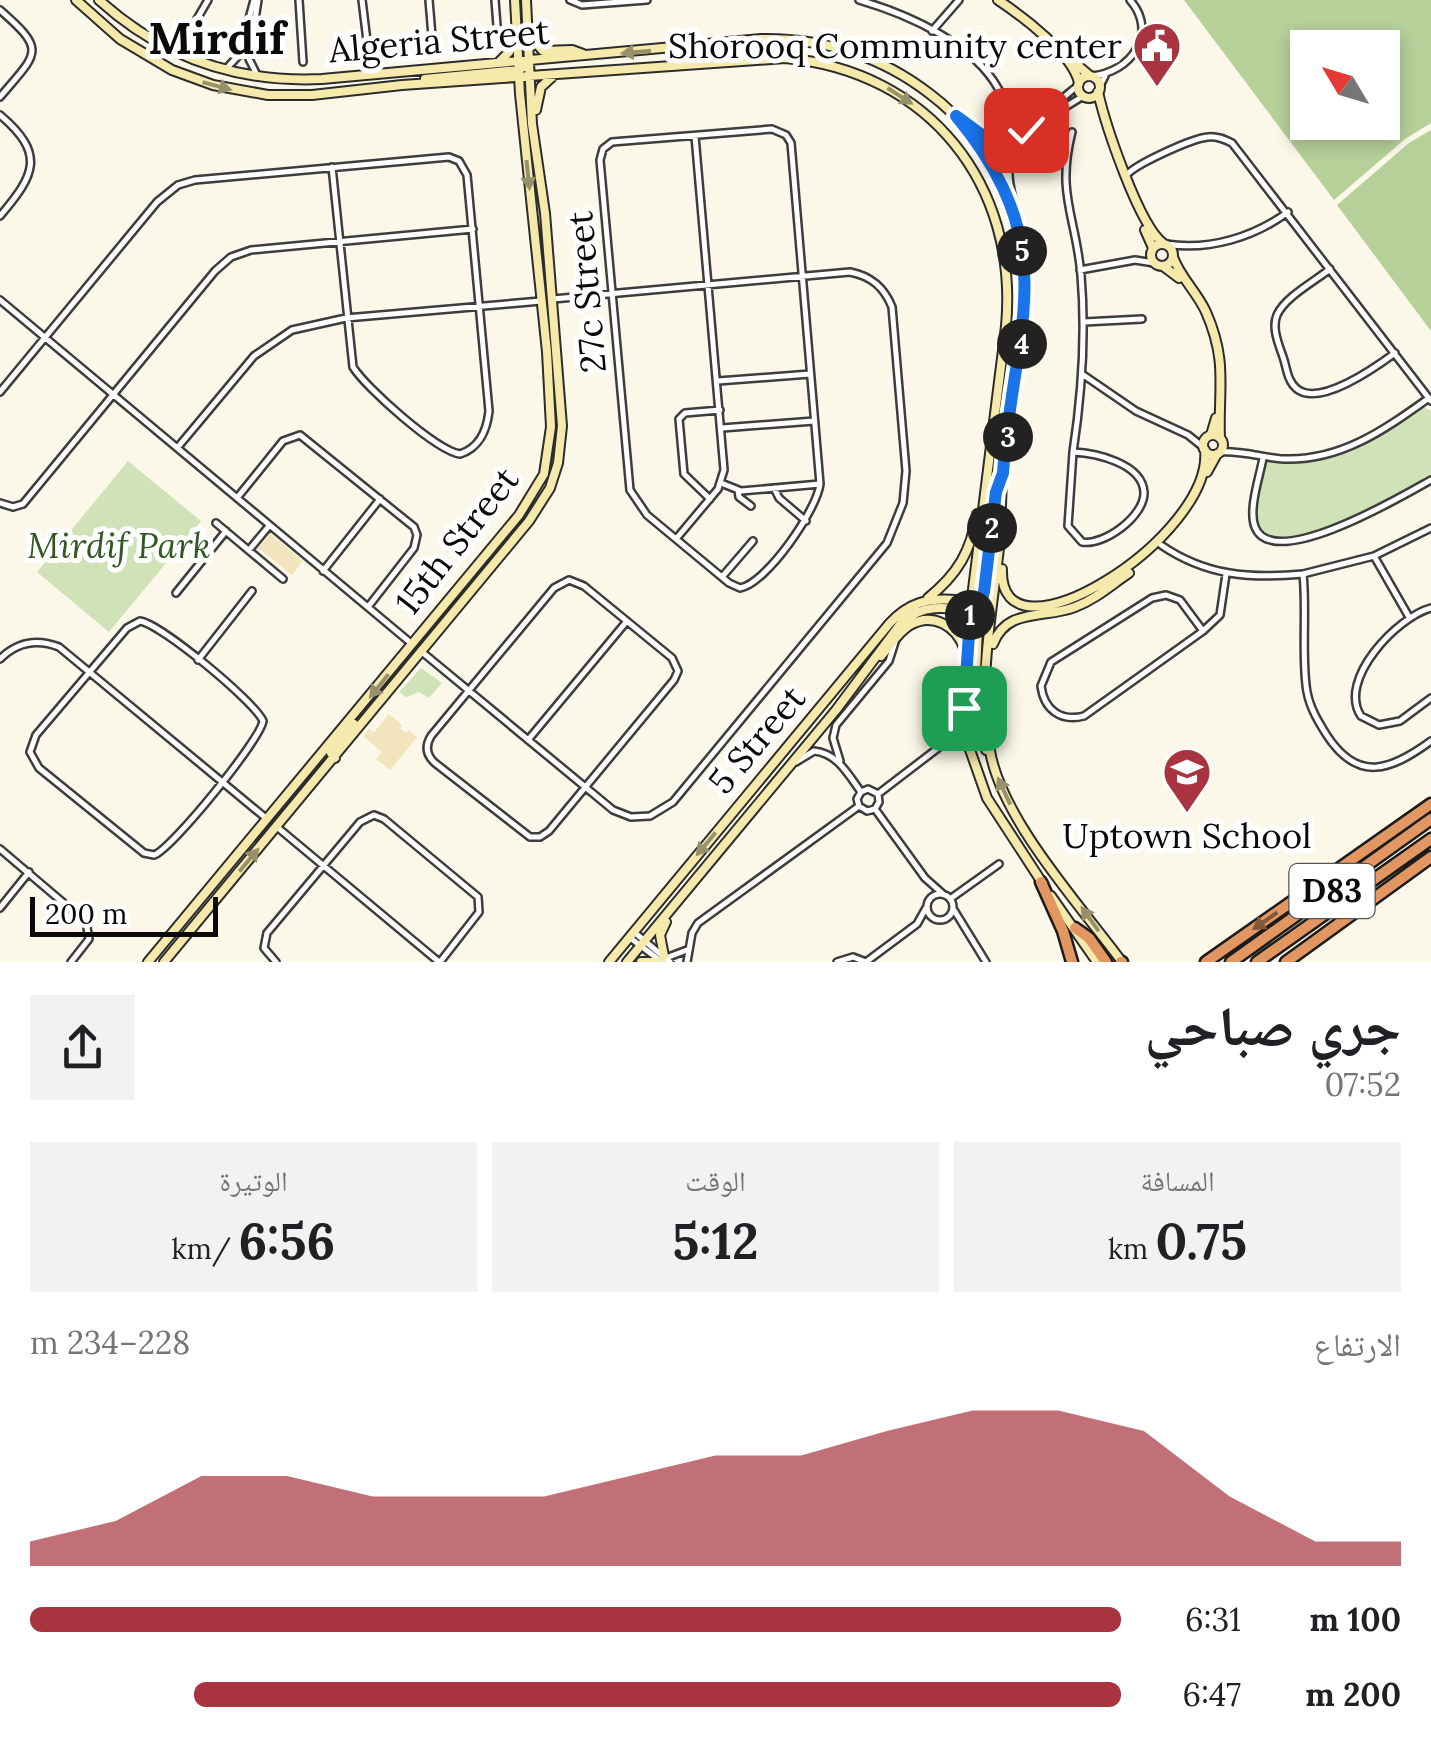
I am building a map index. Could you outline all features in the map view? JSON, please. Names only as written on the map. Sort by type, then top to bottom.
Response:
[{"type":"highway","points":[[1206,962],[1431,804]]},
{"type":"highway","name":"D83","points":[[1231,962],[1431,818]]},
{"type":"highway","name":"D83","points":[[1257,962],[1431,839]]},
{"type":"highway","points":[[1286,962],[1431,857]]},
{"type":"highway","points":[[1041,882],[1060,922],[1072,962]]},
{"type":"highway","points":[[1074,928],[1093,942],[1106,962]]},
{"type":"street","points":[[190,32],[208,0]]},
{"type":"street","points":[[222,70],[239,56],[256,0]]},
{"type":"street","points":[[256,0],[249,59],[259,77]]},
{"type":"street","points":[[299,0],[304,62]]},
{"type":"street","points":[[362,0],[368,49]]},
{"type":"street","points":[[429,0],[433,48]]},
{"type":"street","points":[[495,0],[498,39]]},
{"type":"street","name":"15th Street","points":[[148,962],[528,503],[546,467],[551,438],[546,352],[520,94],[515,0]]},
{"type":"street","name":"15th Street","points":[[164,962],[529,521],[550,488],[560,450],[560,377],[532,124],[526,0]]},
{"type":"street","points":[[570,0],[582,5],[647,0]]},
{"type":"street","points":[[859,0],[875,2],[932,31],[981,66],[998,90]]},
{"type":"street","points":[[932,31],[959,0]]},
{"type":"street","points":[[987,662],[996,636],[1012,620],[1068,610],[1161,545],[1188,510],[1217,443],[1223,384],[1216,342],[1200,299],[1165,244],[1151,231],[1093,93],[1078,84],[1074,70],[1054,47],[998,0]]},
{"type":"street","points":[[1007,0],[1098,82],[1093,93],[1124,183],[1158,264]]},
{"type":"street","points":[[1016,222],[1009,178],[1011,156],[1023,138],[1093,93],[1107,74],[1132,56],[1142,38],[1142,20],[1130,0]]},
{"type":"street","points":[[74,12],[76,1]]},
{"type":"street","name":"Algeria Street","points":[[76,1],[130,46],[172,70],[254,94],[282,96],[497,80],[530,62],[761,39],[818,42],[845,49],[884,65],[922,88],[956,116],[992,166],[1016,222],[1025,268],[1026,307],[1003,473],[987,662],[985,714],[990,757],[1006,796],[1030,837],[1122,962]]},
{"type":"street","name":"Algeria Street","points":[[101,1],[160,44],[222,70],[259,77],[322,79],[498,64],[531,77],[678,70],[785,58],[850,71],[886,87],[918,108],[950,137],[966,158],[995,216],[1007,277],[1006,326],[974,606],[965,653],[964,708],[974,764],[996,816],[1097,962]]},
{"type":"street","points":[[0,10],[28,36],[33,50],[27,64],[0,97]]},
{"type":"street","points":[[498,64],[509,52],[518,31]]},
{"type":"street","points":[[528,32],[533,43],[544,51],[572,50],[588,56]]},
{"type":"street","points":[[402,85],[519,70]]},
{"type":"street","points":[[956,116],[984,138],[1006,142],[1020,136],[1078,84],[1091,76],[1107,74]]},
{"type":"street","points":[[532,124],[539,91],[554,75]]},
{"type":"street","points":[[497,80],[520,94]]},
{"type":"street","points":[[1058,99],[1065,108]]},
{"type":"street","points":[[0,115],[23,136],[31,153],[31,172],[23,189],[0,216]]},
{"type":"street","name":"27c Street","points":[[803,276],[786,134],[772,129],[612,142],[603,149],[600,160],[630,490],[642,510],[722,578],[740,588],[751,586],[806,521]]},
{"type":"street","points":[[1072,132],[1064,185],[1080,270],[1084,322],[1082,374],[1073,452],[1068,526],[1082,542],[1099,542],[1114,534],[1138,509],[1143,486],[1138,477],[1120,464],[1073,452]]},
{"type":"street","points":[[676,539],[710,499],[724,470],[695,136]]},
{"type":"street","points":[[1082,374],[1136,411],[1188,435],[1263,458],[1299,458],[1343,450],[1378,434],[1430,400],[1238,147],[1220,138],[1201,138],[1134,165],[1126,176]]},
{"type":"street","points":[[0,392],[170,190],[195,180],[332,167],[443,157],[454,158],[466,170],[482,306],[489,411],[486,428],[472,449],[460,454],[448,451],[356,373],[350,356],[332,167]]},
{"type":"street","points":[[1121,160],[1134,165]]},
{"type":"street","points":[[1135,260],[1165,244],[1246,237],[1288,212]]},
{"type":"street","points":[[0,503],[13,507],[23,504],[225,261],[244,251],[473,229]]},
{"type":"street","points":[[1158,264],[1183,245]]},
{"type":"street","points":[[1080,270],[1135,260],[1158,264],[1176,274],[1191,294],[1212,344],[1218,394],[1217,443]]},
{"type":"street","points":[[1330,269],[1282,306],[1277,316],[1276,330],[1293,385],[1312,394],[1334,388],[1367,373],[1395,353]]},
{"type":"street","points":[[420,651],[614,810],[631,817],[658,813],[674,802],[892,533],[903,503],[906,471],[892,307],[884,291],[863,275],[850,272],[552,299]]},
{"type":"street","points":[[774,488],[779,498],[806,521],[818,500],[820,484],[803,276]]},
{"type":"street","points":[[0,300],[412,644]]},
{"type":"street","points":[[178,448],[263,348],[303,326],[346,318],[541,301]]},
{"type":"street","points":[[1084,322],[1142,320]]},
{"type":"street","points":[[546,352],[552,377],[560,377]]},
{"type":"street","points":[[718,382],[811,374]]},
{"type":"street","points":[[710,499],[684,474],[679,419],[685,413],[720,410]]},
{"type":"street","points":[[722,428],[815,421]]},
{"type":"street","points":[[237,498],[283,441],[300,435],[414,527],[417,540],[368,607]]},
{"type":"street","points":[[1000,541],[1002,586],[1018,604],[1052,604],[1103,588],[1136,562],[1175,521],[1204,467],[1204,449],[1188,435]]},
{"type":"street","points":[[1204,449],[1217,443]]},
{"type":"street","points":[[1204,449],[1217,443]]},
{"type":"street","points":[[1263,458],[1254,524],[1261,536],[1274,542],[1319,534],[1431,480]]},
{"type":"street","points":[[990,757],[977,720],[974,606],[984,592],[996,492],[1003,473]]},
{"type":"street","points":[[721,483],[738,490],[820,484]]},
{"type":"street","points":[[738,490],[739,497],[750,506]]},
{"type":"street","name":"5 Street","points":[[609,962],[890,624],[903,610],[925,600],[948,581],[968,554],[985,491]]},
{"type":"street","points":[[323,570],[380,499]]},
{"type":"street","points":[[216,523],[283,580]]},
{"type":"street","points":[[249,550],[270,526]]},
{"type":"street","points":[[1161,545],[1186,560],[1226,574],[1257,577],[1304,574],[1374,556],[1431,528]]},
{"type":"street","points":[[176,593],[226,532]]},
{"type":"street","points":[[722,578],[753,540]]},
{"type":"street","points":[[475,586],[493,560],[487,553]]},
{"type":"street","points":[[1374,556],[1409,616]]},
{"type":"street","points":[[1203,631],[1180,600],[1166,595],[1152,598],[1052,662],[1042,677],[1042,694],[1058,715],[1084,716],[1203,631],[1220,614],[1226,574]]},
{"type":"street","points":[[1304,574],[1307,692],[1333,745],[1349,760],[1376,768],[1401,762],[1431,741]]},
{"type":"street","points":[[574,580],[627,621],[675,662],[678,671],[548,832],[530,838],[428,755],[429,740],[558,584],[574,580]]},
{"type":"street","points":[[198,660],[252,592]]},
{"type":"street","points":[[925,600],[974,606]]},
{"type":"street","name":"5 Street","points":[[628,962],[836,710],[908,616],[938,607],[974,606]]},
{"type":"street","points":[[1431,608],[1409,616],[1391,631],[1356,683],[1354,704],[1366,720],[1386,726],[1431,698]]},
{"type":"street","points":[[836,710],[908,626],[932,620],[953,630],[965,653]]},
{"type":"street","points":[[140,621],[155,626],[198,660],[254,708],[262,721],[258,736],[159,854],[148,855],[39,768],[30,752],[33,740],[90,672],[127,628],[140,621]]},
{"type":"street","points":[[528,740],[627,621]]},
{"type":"street","points":[[861,792],[841,764],[833,738],[836,725],[890,661],[896,638]]},
{"type":"street","points":[[0,659],[13,648],[31,642],[50,644],[67,652],[267,819]]},
{"type":"street","points":[[878,794],[946,742],[942,700],[932,677]]},
{"type":"street","points":[[335,758],[330,753],[353,724],[355,714]]},
{"type":"street","points":[[789,767],[818,750],[841,764]]},
{"type":"street","points":[[872,789],[878,794],[875,809],[867,811],[860,806],[857,799],[861,792],[872,789]]},
{"type":"street","points":[[687,962],[694,930],[701,920],[860,806]]},
{"type":"street","points":[[875,809],[924,878],[950,898],[964,932],[986,962]]},
{"type":"street","points":[[276,962],[266,953],[264,938],[323,866],[364,818],[374,815],[430,856],[480,902],[479,912],[440,962],[323,866],[277,827]]},
{"type":"street","points":[[0,849],[86,922],[90,934],[71,962]]},
{"type":"street","points":[[950,898],[1000,864]]},
{"type":"street","points":[[0,908],[29,872]]},
{"type":"street","points":[[837,962],[854,958],[866,962],[917,924],[930,898],[924,878]]},
{"type":"street","points":[[930,898],[943,894]]},
{"type":"street","points":[[665,960],[660,935],[679,900]]},
{"type":"street","points":[[926,908],[930,916],[964,932]]},
{"type":"street","points":[[917,924],[949,916],[953,909]]},
{"type":"street","points":[[632,935],[665,960]]},
{"type":"street","points":[[641,962],[665,960],[689,948]]},
{"type":"green space","points":[[1184,0],[1431,0],[1431,123],[1405,139],[1334,200]]},
{"type":"green space","points":[[1431,130],[1431,331],[1337,205],[1409,143]]},
{"type":"green space","points":[[1420,405],[1431,411],[1431,475],[1368,509],[1311,532],[1286,537],[1267,535],[1256,523],[1255,492],[1265,462],[1297,463],[1331,456],[1377,434]]},
{"type":"green space","name":"Mirdif Park","points":[[128,461],[201,521],[109,632],[37,572]]},
{"type":"green space","points":[[421,668],[442,683],[429,698],[419,692],[406,697],[399,692]]},
{"type":"sand","points":[[270,534],[303,561],[292,575],[261,550],[256,551]]},
{"type":"sand","points":[[389,714],[405,733],[409,730],[417,737],[390,770],[376,759],[382,752],[363,736],[369,729],[374,732]]},
{"type":"place","name":"Shorooq Community center","points":[[1157,88]]},
{"type":"place","name":"Uptown School","points":[[1187,814]]},
{"type":"district","name":"Mirdif","points":[[217,38]]},
{"type":"route","points":[[964,708],[971,610],[984,597],[996,492],[1003,473],[1025,320],[1026,281],[1010,202],[982,148],[956,116],[991,141],[1014,140],[1026,130]]}]
